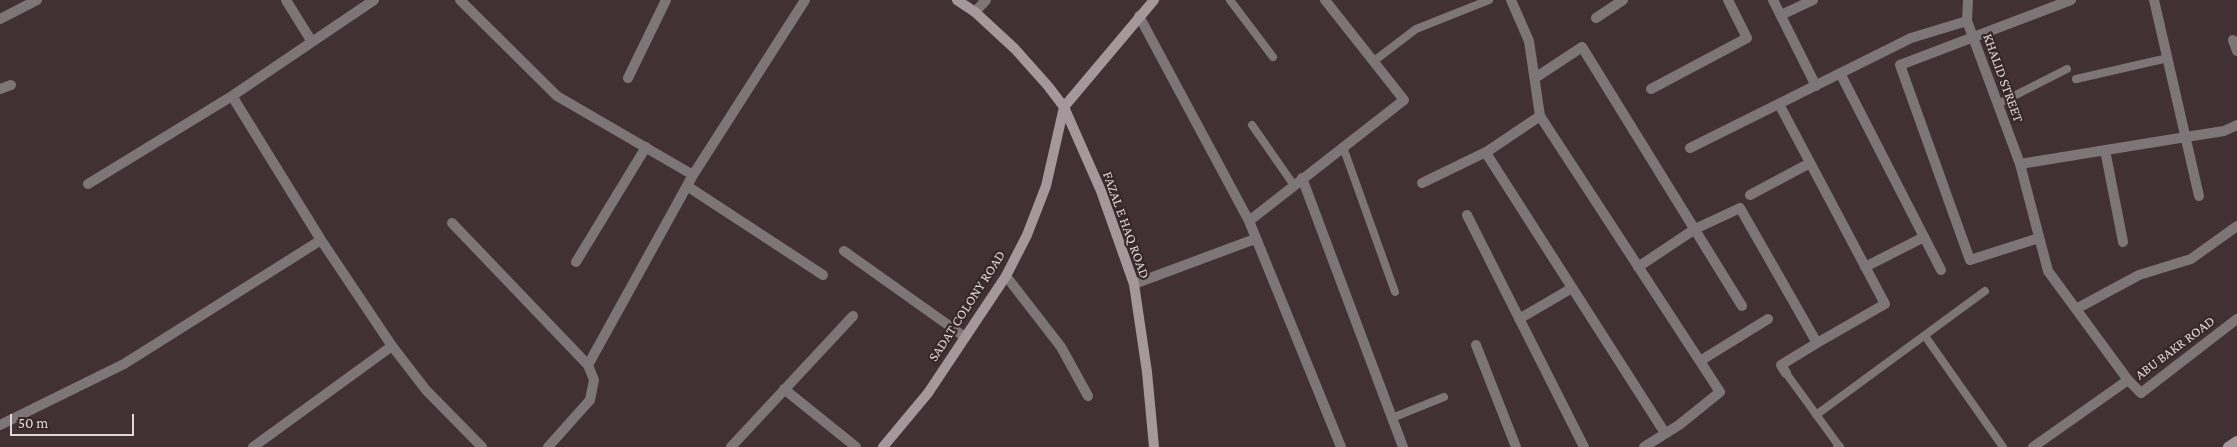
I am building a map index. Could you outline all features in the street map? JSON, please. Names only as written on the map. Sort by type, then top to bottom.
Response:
[{"type":"street","points":[[0,19],[37,0]]},
{"type":"street","points":[[286,0],[312,42]]},
{"type":"street","points":[[88,184],[232,96],[374,0]]},
{"type":"street","points":[[460,0],[557,96],[693,175]]},
{"type":"street","points":[[628,78],[666,0]]},
{"type":"street","points":[[588,365],[693,175],[805,0]]},
{"type":"street","name":"FAZAL E HAQ ROAD","points":[[957,0],[975,12],[1035,70],[1064,107],[1101,191],[1134,284],[1147,372],[1154,447]]},
{"type":"street","points":[[975,12],[986,0]]},
{"type":"street","points":[[1064,107],[1154,0]]},
{"type":"street","points":[[1249,221],[1297,181],[1404,100],[1326,0]]},
{"type":"street","points":[[1511,0],[1529,41],[1540,116],[1720,392],[1665,434],[1644,447]]},
{"type":"street","points":[[1596,18],[1624,0]]},
{"type":"street","points":[[1651,90],[1747,38],[1728,0]]},
{"type":"street","points":[[1773,0],[1816,86]]},
{"type":"street","points":[[1781,15],[1813,0]]},
{"type":"street","name":"KHALID STREET","points":[[1968,0],[1967,21],[2020,164],[2048,271],[2076,309]]},
{"type":"street","points":[[2040,238],[1970,260],[1900,65],[2071,0]]},
{"type":"street","points":[[2154,0],[2199,196]]},
{"type":"street","points":[[1139,16],[1249,221],[1338,445]]},
{"type":"street","points":[[1690,148],[1911,38],[1967,21]]},
{"type":"street","points":[[2233,40],[2237,51]]},
{"type":"street","points":[[1535,78],[1582,47],[1742,306]]},
{"type":"street","points":[[1840,73],[1941,270]]},
{"type":"street","points":[[0,89],[12,85]]},
{"type":"street","points":[[232,96],[321,240],[392,346],[426,390],[482,447]]},
{"type":"street","points":[[1779,104],[1885,304],[1781,365],[1786,373]]},
{"type":"street","name":"SADAT COLONY ROAD","points":[[883,447],[928,392],[1006,276],[1027,235],[1046,186],[1064,107]]},
{"type":"street","points":[[1422,183],[1486,153],[1540,116]]},
{"type":"street","points":[[2020,164],[2186,138],[2224,130],[2237,125]]},
{"type":"street","points":[[576,262],[646,148]]},
{"type":"street","points":[[2105,150],[2123,242]]},
{"type":"street","points":[[1486,153],[1665,434]]},
{"type":"street","points":[[1750,194],[1810,163]]},
{"type":"street","points":[[1297,181],[1403,447]]},
{"type":"street","points":[[687,186],[823,275]]},
{"type":"street","points":[[1638,266],[1695,229],[1740,208],[1817,343]]},
{"type":"street","points":[[1467,215],[1584,447]]},
{"type":"street","points":[[452,223],[588,365],[594,380],[590,400],[548,447]]},
{"type":"street","points":[[2128,380],[2076,309],[2139,276],[2191,259],[2237,226]]},
{"type":"street","points":[[1865,267],[1924,237]]},
{"type":"street","points":[[1134,284],[1255,239]]},
{"type":"street","points":[[0,425],[124,364],[321,240]]},
{"type":"street","points":[[844,251],[965,337]]},
{"type":"street","points":[[1006,276],[1061,347],[1088,396]]},
{"type":"street","points":[[1519,319],[1572,288]]},
{"type":"street","points":[[730,447],[853,316]]},
{"type":"street","points":[[1700,361],[1768,319]]},
{"type":"street","name":"ABU BAKR ROAD","points":[[2033,447],[2128,380],[2141,393],[2237,319]]},
{"type":"street","points":[[253,447],[392,346]]},
{"type":"street","points":[[1476,346],[1516,447]]},
{"type":"street","points":[[784,389],[856,447]]},
{"type":"street","points":[[2228,447],[2237,441]]},
{"type":"lane","points":[[1230,0],[1273,57]]},
{"type":"lane","points":[[1374,61],[1416,29],[1489,0]]},
{"type":"lane","points":[[2076,79],[2168,58]]},
{"type":"lane","points":[[1998,104],[2067,69]]},
{"type":"lane","points":[[1252,125],[1297,181]]},
{"type":"lane","points":[[1343,147],[1395,292]]},
{"type":"lane","points":[[1816,415],[1985,291]]},
{"type":"lane","points":[[1925,336],[2003,447]]},
{"type":"lane","points":[[1786,373],[1839,447]]},
{"type":"lane","points":[[1392,418],[1444,397]]}]
